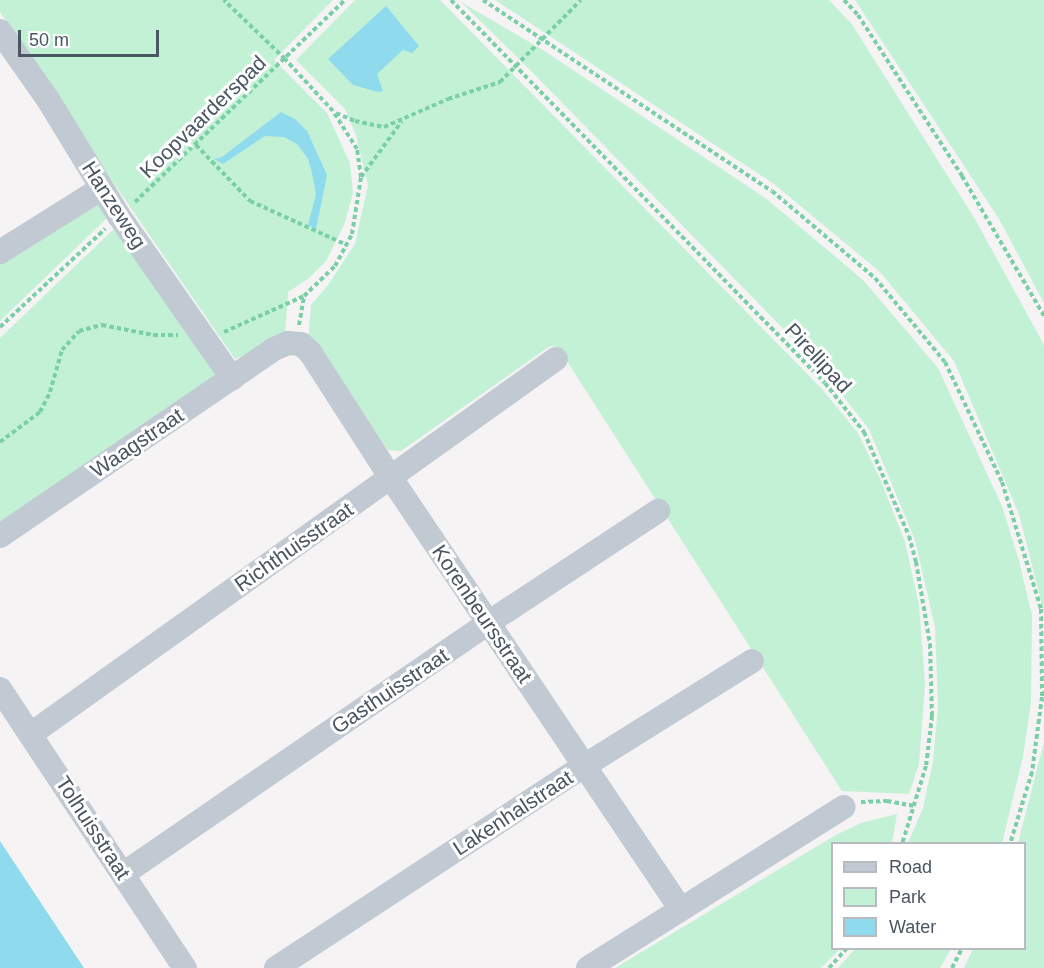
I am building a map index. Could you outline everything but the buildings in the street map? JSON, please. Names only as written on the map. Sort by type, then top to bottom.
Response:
[{"type":"street","name":"Hanzeweg","points":[[0,31],[49,101],[119,216],[232,378]]},
{"type":"street","points":[[0,252],[102,188]]},
{"type":"street","name":"Waagstraat","points":[[0,536],[274,349],[288,343],[301,344]]},
{"type":"street","name":"Korenbeursstraat","points":[[301,344],[310,352],[391,478],[680,908]]},
{"type":"street","name":"Richthuisstraat","points":[[31,734],[556,359]]},
{"type":"street","name":"Gasthuisstraat","points":[[123,874],[488,623],[658,511]]},
{"type":"street","name":"Lakenhalstraat","points":[[276,968],[584,766],[752,661]]},
{"type":"street","name":"Tolhuisstraat","points":[[0,689],[185,968]]},
{"type":"street","points":[[588,968],[680,908],[844,807]]},
{"type":"path","points":[[0,442],[40,412],[50,392],[62,350],[79,331],[102,325],[153,335],[218,334],[304,296],[335,266],[347,245],[352,234],[361,177],[357,149],[333,111],[285,59],[224,0]]},
{"type":"path","name":"Koopvaarderspad","points":[[0,327],[196,145],[345,0]]},
{"type":"path","name":"Pirellipad","points":[[451,0],[825,383],[864,432],[909,536],[916,562],[930,644],[932,716],[926,766],[902,842]]},
{"type":"path","points":[[483,0],[772,191],[875,278],[945,362],[1002,482],[1041,609],[1042,697],[1032,772],[1010,842]]},
{"type":"path","points":[[333,111],[355,121],[384,127],[448,99],[500,82],[581,0]]},
{"type":"path","points":[[844,0],[858,15],[962,176],[1044,316]]},
{"type":"path","points":[[361,177],[402,120]]},
{"type":"path","points":[[196,145],[250,201],[347,245]]},
{"type":"path","points":[[301,344],[299,322],[304,296]]},
{"type":"path","points":[[844,807],[870,800],[915,806]]},
{"type":"path","points":[[829,968],[845,950]]},
{"type":"path","points":[[952,968],[961,950]]},
{"type":"green space","points":[[0,0],[333,0],[274,60],[327,113],[350,163],[353,193],[344,225],[326,261],[308,279],[288,292],[285,336],[235,359],[97,159],[0,12]]},
{"type":"green space","points":[[355,0],[440,0],[822,389],[858,433],[881,481],[905,542],[919,605],[925,684],[919,764],[909,794],[842,791],[558,347],[550,346],[401,451],[388,450],[308,341],[311,305],[328,285],[355,244],[368,185],[356,135],[345,109],[296,60]]},
{"type":"green space","points":[[495,0],[829,0],[851,23],[975,219],[1044,345],[1044,612],[1019,514],[954,361],[880,272],[774,184]]},
{"type":"green space","points":[[855,0],[1044,0],[1044,303],[999,219]]},
{"type":"green space","points":[[461,2],[543,50],[768,200],[863,280],[938,368],[1002,506],[1032,615],[1031,702],[1023,757],[1002,842],[908,842],[923,808],[933,761],[938,707],[935,627],[915,540],[869,429],[816,362]]},
{"type":"green space","points":[[97,203],[108,217],[0,321],[0,263]]},
{"type":"green space","points":[[118,225],[215,370],[213,380],[0,525],[0,338]]},
{"type":"green space","points":[[1044,742],[1044,968],[964,968],[973,950],[1026,950],[1026,842],[1018,842]]},
{"type":"green space","points":[[897,814],[892,842],[831,842],[831,950],[839,950],[821,968],[615,968],[836,835],[861,823]]},
{"type":"green space","points":[[854,950],[950,950],[940,968],[838,968]]},
{"type":"water","points":[[386,6],[419,46],[412,53],[403,50],[377,74],[383,91],[378,92],[353,85],[328,59]]},
{"type":"water","points":[[281,112],[295,119],[307,131],[327,175],[316,229],[308,225],[316,194],[312,173],[308,159],[297,144],[284,137],[265,136],[223,164],[214,159],[222,157]]},
{"type":"water","points":[[0,841],[84,968],[0,968]]}]
